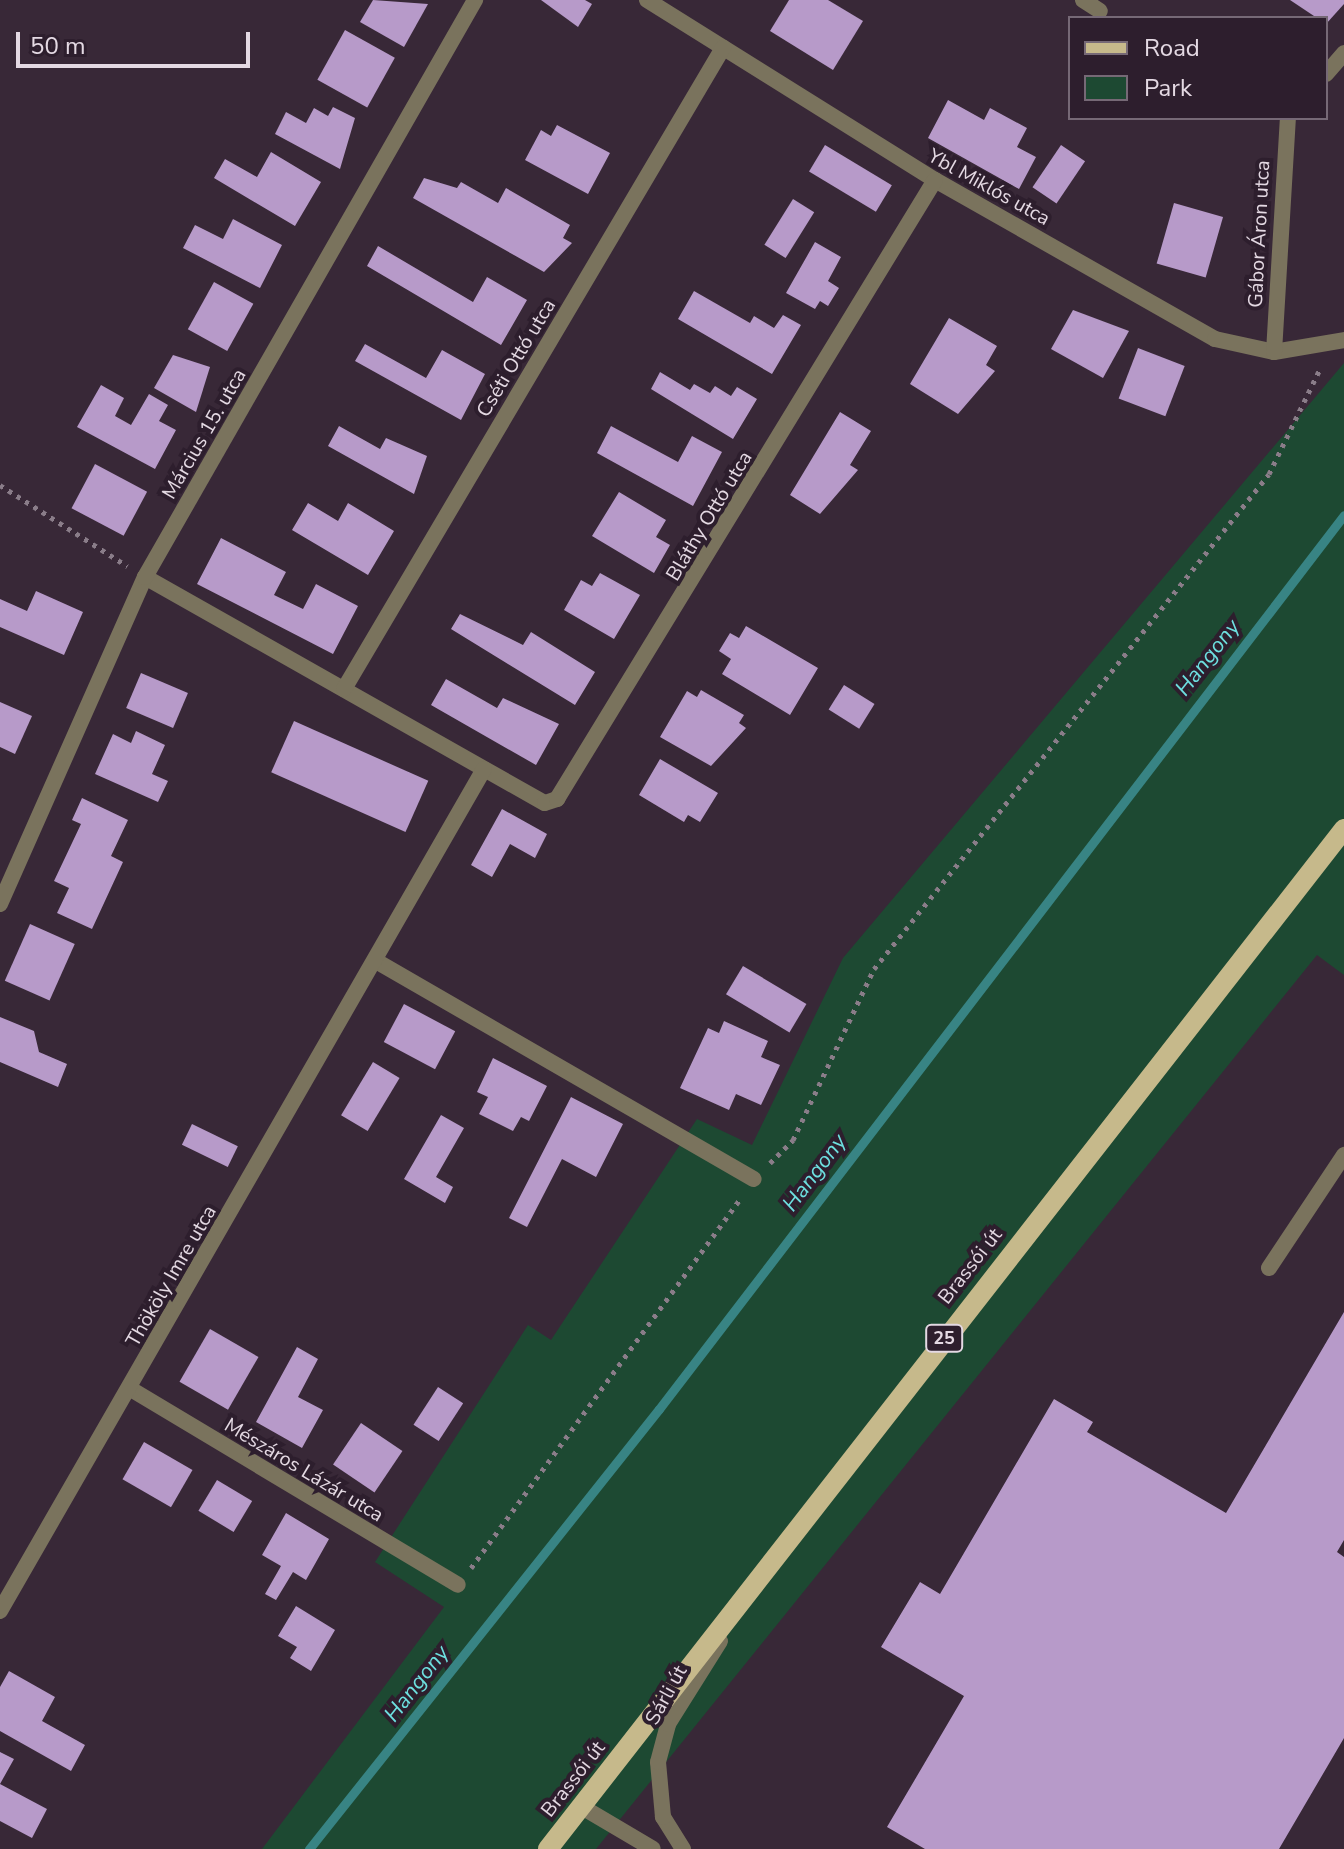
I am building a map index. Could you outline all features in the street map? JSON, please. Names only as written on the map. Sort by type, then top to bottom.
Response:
[{"type":"main road","name":"Brassói út","points":[[548,1849],[1344,829]]},
{"type":"street","name":"Március 15. utca","points":[[0,904],[145,577],[475,0]]},
{"type":"street","name":"Ybl Miklós utca","points":[[647,0],[935,180],[1215,339],[1274,352],[1338,343]]},
{"type":"street","points":[[1083,0],[1100,11]]},
{"type":"street","name":"Cséti Ottó utca","points":[[344,689],[723,48]]},
{"type":"street","points":[[1328,72],[1344,53]]},
{"type":"street","name":"Gábor Áron utca","points":[[1274,352],[1288,120]]},
{"type":"street","name":"Bláthy Ottó utca","points":[[484,769],[545,803],[566,793],[935,180]]},
{"type":"street","points":[[145,577],[484,769]]},
{"type":"street","name":"Thököly Imre utca","points":[[0,1611],[484,769]]},
{"type":"street","points":[[376,961],[754,1179]]},
{"type":"street","points":[[1269,1268],[1344,1155]]},
{"type":"street","name":"Mészáros Lázár utca","points":[[129,1388],[458,1585]]},
{"type":"street","name":"Sárli út","points":[[683,1849],[657,1791],[668,1724],[764,1570]]},
{"type":"street","points":[[582,1807],[653,1849]]},
{"type":"path","points":[[458,1585],[754,1179],[793,1140],[874,969],[1269,474],[1338,343]]},
{"type":"path","points":[[0,485],[145,577]]},
{"type":"green space","points":[[1344,363],[1344,975],[1317,955],[596,1849],[262,1849],[444,1607],[375,1562],[528,1325],[551,1340],[697,1119],[752,1145],[843,958]]},
{"type":"building","points":[[373,0],[428,4],[404,47],[360,22]]},
{"type":"building","points":[[541,0],[585,0],[592,4],[578,27]]},
{"type":"building","points":[[789,0],[828,0],[863,21],[833,70],[770,31]]},
{"type":"building","points":[[1290,0],[1344,0],[1328,22],[1328,16],[1314,16]]},
{"type":"building","points":[[345,30],[395,58],[367,107],[317,80]]},
{"type":"building","points":[[948,100],[984,120],[990,108],[1027,128],[1017,147],[1036,157],[1019,189],[928,138]]},
{"type":"building","points":[[333,107],[355,118],[340,169],[275,134],[286,112],[306,123],[314,108],[328,116]]},
{"type":"building","points":[[557,125],[610,153],[588,194],[525,160],[541,130],[551,136]]},
{"type":"building","points":[[825,145],[892,185],[876,212],[809,172]]},
{"type":"building","points":[[1061,145],[1085,161],[1057,203],[1032,187]]},
{"type":"building","points":[[271,152],[321,182],[295,226],[214,178],[225,159],[257,177]]},
{"type":"building","points":[[424,178],[457,188],[461,182],[498,203],[506,188],[570,225],[563,238],[572,243],[544,272],[413,198]]},
{"type":"building","points":[[793,199],[814,212],[786,258],[764,245]]},
{"type":"building","points":[[1174,203],[1223,217],[1206,278],[1157,264]]},
{"type":"building","points":[[233,219],[282,245],[260,288],[183,248],[195,225],[223,239]]},
{"type":"building","points":[[815,242],[841,257],[828,281],[839,288],[828,306],[820,301],[815,309],[786,293]]},
{"type":"building","points":[[378,246],[473,302],[487,277],[527,300],[501,345],[367,266]]},
{"type":"building","points":[[214,282],[253,304],[227,351],[188,329]]},
{"type":"building","points":[[694,291],[750,323],[754,316],[774,328],[783,315],[801,325],[772,374],[678,319]]},
{"type":"building","points":[[1073,310],[1129,331],[1103,378],[1051,349]]},
{"type":"building","points":[[949,318],[997,346],[986,365],[995,371],[958,414],[910,384]]},
{"type":"building","points":[[365,344],[426,378],[442,350],[485,374],[461,420],[355,361]]},
{"type":"building","points":[[1138,348],[1185,366],[1165,416],[1119,398]]},
{"type":"building","points":[[173,355],[210,367],[196,412],[154,388]]},
{"type":"building","points":[[660,372],[690,390],[694,384],[710,393],[715,386],[731,396],[737,387],[757,399],[733,439],[651,389]]},
{"type":"building","points":[[101,385],[124,398],[115,416],[131,425],[149,394],[168,405],[159,421],[176,430],[155,469],[77,427]]},
{"type":"building","points":[[840,412],[871,431],[850,465],[858,470],[820,514],[790,495]]},
{"type":"building","points":[[339,426],[380,449],[386,438],[427,456],[414,494],[328,446]]},
{"type":"building","points":[[611,426],[678,462],[692,436],[722,452],[693,506],[597,453]]},
{"type":"building","points":[[95,464],[147,492],[124,536],[72,508]]},
{"type":"building","points":[[619,492],[666,520],[656,537],[670,545],[654,573],[592,536]]},
{"type":"building","points":[[308,503],[338,521],[348,503],[394,531],[368,575],[292,530]]},
{"type":"building","points":[[221,538],[286,572],[274,595],[303,609],[316,584],[358,606],[333,654],[197,584]]},
{"type":"building","points":[[600,573],[640,595],[614,639],[564,610],[581,580],[592,586]]},
{"type":"building","points":[[36,591],[83,612],[64,655],[0,627],[0,599],[27,611]]},
{"type":"building","points":[[460,614],[523,645],[531,632],[595,672],[575,705],[451,629]]},
{"type":"building","points":[[746,626],[818,668],[790,715],[722,674],[731,659],[719,651],[730,633],[739,638]]},
{"type":"building","points":[[141,673],[188,693],[173,728],[126,708]]},
{"type":"building","points":[[446,679],[497,708],[503,698],[559,724],[536,765],[431,705]]},
{"type":"building","points":[[844,685],[875,704],[859,729],[829,710]]},
{"type":"building","points":[[701,690],[744,715],[739,723],[746,728],[711,766],[660,737],[687,691],[697,697]]},
{"type":"building","points":[[0,702],[32,716],[15,754],[0,747]]},
{"type":"building","points":[[294,721],[428,781],[406,832],[271,772]]},
{"type":"building","points":[[136,731],[165,745],[152,774],[168,781],[158,802],[95,774],[113,734],[131,743]]},
{"type":"building","points":[[660,759],[718,793],[700,822],[688,815],[684,822],[639,795]]},
{"type":"building","points":[[82,798],[128,820],[111,856],[123,862],[92,929],[57,913],[69,888],[54,881],[81,824],[72,820]]},
{"type":"building","points":[[502,809],[547,834],[535,858],[510,844],[492,877],[471,865]]},
{"type":"building","points":[[30,924],[75,944],[50,1001],[5,981]]},
{"type":"building","points":[[743,966],[806,1004],[789,1032],[726,994]]},
{"type":"building","points":[[404,1004],[455,1031],[435,1069],[384,1042]]},
{"type":"building","points":[[0,1017],[34,1031],[39,1052],[67,1064],[58,1087],[0,1062]]},
{"type":"building","points":[[724,1021],[768,1041],[761,1057],[780,1065],[761,1105],[736,1094],[729,1110],[680,1088],[708,1028],[719,1033]]},
{"type":"building","points":[[493,1058],[547,1086],[529,1121],[521,1117],[513,1131],[479,1114],[488,1097],[477,1092]]},
{"type":"building","points":[[373,1062],[400,1078],[368,1131],[341,1115]]},
{"type":"building","points":[[571,1097],[623,1124],[596,1177],[562,1159],[527,1227],[509,1218]]},
{"type":"building","points":[[441,1115],[464,1128],[436,1177],[453,1187],[445,1203],[404,1179]]},
{"type":"building","points":[[192,1124],[238,1146],[228,1167],[182,1145]]},
{"type":"building","points":[[1344,1312],[1344,1540],[1337,1552],[1344,1557],[1344,1738],[1279,1849],[925,1849],[887,1827],[964,1696],[881,1647],[920,1582],[940,1594],[1054,1399],[1093,1422],[1087,1432],[1226,1513]]},
{"type":"building","points":[[210,1329],[258,1357],[228,1410],[180,1382]]},
{"type":"building","points":[[297,1347],[318,1359],[298,1397],[323,1410],[302,1448],[256,1422]]},
{"type":"building","points":[[438,1387],[463,1403],[439,1441],[413,1425]]},
{"type":"building","points":[[361,1423],[402,1451],[374,1492],[333,1464]]},
{"type":"building","points":[[144,1442],[192,1470],[171,1507],[122,1479]]},
{"type":"building","points":[[217,1480],[252,1501],[234,1532],[198,1511]]},
{"type":"building","points":[[286,1513],[329,1539],[306,1580],[293,1572],[276,1600],[265,1594],[281,1566],[262,1555]]},
{"type":"building","points":[[296,1606],[335,1630],[311,1671],[290,1658],[297,1647],[278,1636]]},
{"type":"building","points":[[9,1671],[55,1697],[42,1721],[85,1745],[71,1771],[0,1731],[0,1687]]},
{"type":"building","points":[[0,1752],[14,1759],[0,1784]]},
{"type":"building","points":[[0,1784],[47,1809],[32,1838],[0,1821]]},
{"type":"waterway","name":"Hangony","points":[[309,1849],[659,1409],[1344,515]]}]
